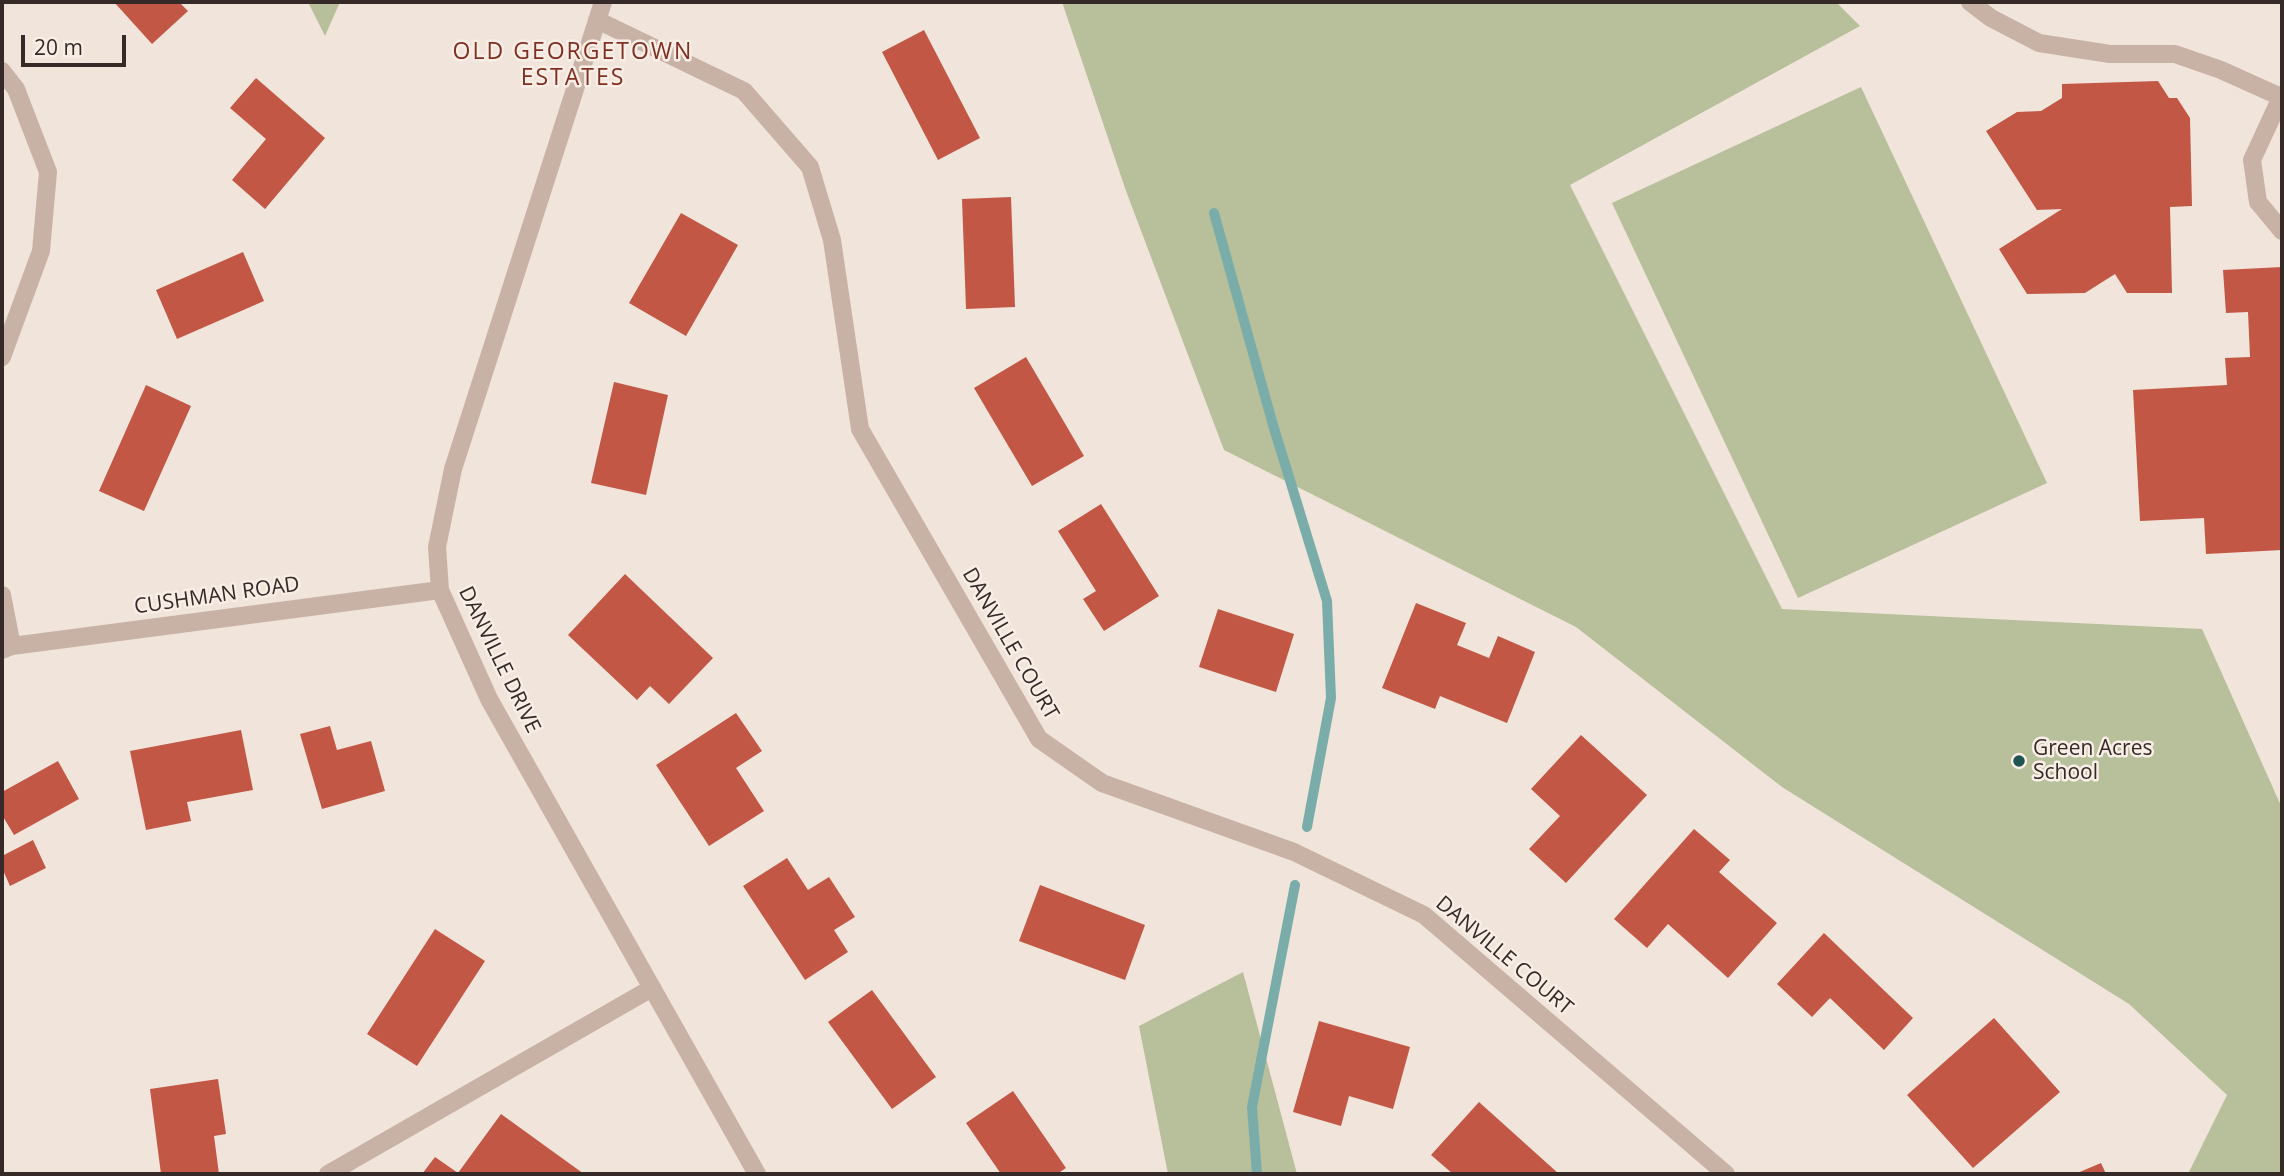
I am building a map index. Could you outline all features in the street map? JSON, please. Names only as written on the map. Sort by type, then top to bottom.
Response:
[{"type":"street","name":"DANVILLE DRIVE","points":[[603,2],[453,468],[437,547],[440,590],[489,699],[757,1174]]},
{"type":"street","points":[[1969,2],[1991,18],[2039,43],[2110,54],[2175,54],[2281,96],[2252,160],[2258,202],[2282,231]]},
{"type":"street","name":"DANVILLE COURT","points":[[597,20],[744,90],[810,167],[832,240],[859,429],[1039,739],[1102,783],[1293,852],[1424,915],[1726,1174]]},
{"type":"street","points":[[2,71],[16,89],[48,172],[41,251],[2,357]]},
{"type":"street","name":"CUSHMAN ROAD","points":[[7,648],[440,590]]},
{"type":"street","points":[[2,595],[7,648]]},
{"type":"street","points":[[328,1174],[652,988]]},
{"type":"green space","points":[[308,2],[340,2],[325,36]]},
{"type":"green space","points":[[1062,2],[1836,2],[1860,26],[1570,185],[1782,609],[2202,629],[2282,808],[2282,1174],[2188,1174],[2227,1095],[2129,1004],[1782,787],[1576,627],[1224,450],[1126,191]]},
{"type":"green space","points":[[1861,87],[2047,483],[1798,598],[1612,203]]},
{"type":"green space","points":[[1243,972],[1297,1174],[1168,1174],[1139,1026]]},
{"type":"building","points":[[114,2],[179,2],[188,11],[152,44]]},
{"type":"building","points":[[924,30],[980,138],[938,160],[882,52]]},
{"type":"building","points":[[256,78],[325,138],[265,209],[232,180],[266,139],[230,108]]},
{"type":"building","points":[[2158,81],[2169,98],[2177,98],[2190,118],[2192,206],[2170,207],[2172,293],[2127,293],[2115,274],[2085,293],[2027,294],[1999,249],[2062,209],[2037,210],[1986,131],[2017,112],[2041,111],[2062,98],[2062,84]]},
{"type":"building","points":[[1011,197],[1015,307],[966,309],[962,199]]},
{"type":"building","points":[[681,213],[738,245],[686,336],[629,303]]},
{"type":"building","points":[[243,252],[264,301],[177,339],[156,290]]},
{"type":"building","points":[[2282,267],[2282,550],[2206,554],[2204,518],[2140,521],[2133,390],[2227,385],[2225,358],[2250,357],[2248,312],[2226,313],[2223,270]]},
{"type":"building","points":[[1026,357],[1084,456],[1032,486],[974,388]]},
{"type":"building","points":[[614,382],[668,395],[646,495],[591,483]]},
{"type":"building","points":[[146,385],[191,406],[144,511],[99,491]]},
{"type":"building","points":[[1101,504],[1159,596],[1104,631],[1083,599],[1096,591],[1058,531]]},
{"type":"building","points":[[625,574],[713,658],[669,704],[650,686],[637,700],[568,635]]},
{"type":"building","points":[[1416,603],[1466,623],[1457,645],[1489,658],[1498,636],[1535,652],[1507,723],[1440,696],[1435,709],[1382,688]]},
{"type":"building","points":[[1218,609],[1294,634],[1276,692],[1199,667]]},
{"type":"building","points":[[736,713],[762,751],[736,768],[764,811],[709,846],[656,765]]},
{"type":"building","points":[[330,726],[337,750],[371,741],[385,791],[322,809],[300,734]]},
{"type":"building","points":[[241,730],[253,790],[187,802],[191,821],[146,830],[130,751]]},
{"type":"building","points":[[1581,735],[1647,795],[1566,883],[1529,849],[1560,816],[1531,789]]},
{"type":"building","points":[[58,761],[79,799],[14,835],[2,815],[2,792]]},
{"type":"building","points":[[1694,829],[1730,860],[1719,872],[1777,923],[1728,978],[1668,924],[1647,948],[1614,919]]},
{"type":"building","points":[[33,840],[46,868],[10,886],[2,868],[2,856]]},
{"type":"building","points":[[787,858],[808,890],[829,877],[855,917],[834,930],[848,952],[805,980],[743,886]]},
{"type":"building","points":[[1040,885],[1145,925],[1125,980],[1019,941]]},
{"type":"building","points":[[435,929],[485,961],[417,1066],[367,1034]]},
{"type":"building","points":[[1824,933],[1913,1018],[1884,1050],[1830,998],[1812,1017],[1777,984]]},
{"type":"building","points":[[872,990],[936,1077],[892,1109],[828,1022]]},
{"type":"building","points":[[1994,1018],[2060,1092],[1973,1168],[1907,1095]]},
{"type":"building","points":[[1319,1021],[1410,1047],[1393,1109],[1349,1096],[1341,1126],[1293,1112]]},
{"type":"building","points":[[218,1079],[226,1134],[214,1136],[219,1174],[161,1174],[150,1089]]},
{"type":"building","points":[[1013,1091],[1066,1168],[1057,1174],[1001,1174],[966,1123]]},
{"type":"building","points":[[1479,1102],[1559,1174],[1453,1174],[1431,1155]]},
{"type":"building","points":[[501,1114],[584,1174],[422,1174],[435,1157],[458,1173]]},
{"type":"building","points":[[2101,1163],[2106,1174],[2075,1174]]},
{"type":"waterway","points":[[1214,213],[1273,425],[1327,601],[1331,698],[1307,827]]},
{"type":"waterway","points":[[1257,1174],[1252,1107],[1295,885]]},
{"type":"place","name":"Green Acres School","points":[[2019,761]]},
{"type":"district","name":"OLD GEORGETOWN ESTATES","points":[[573,65]]}]
